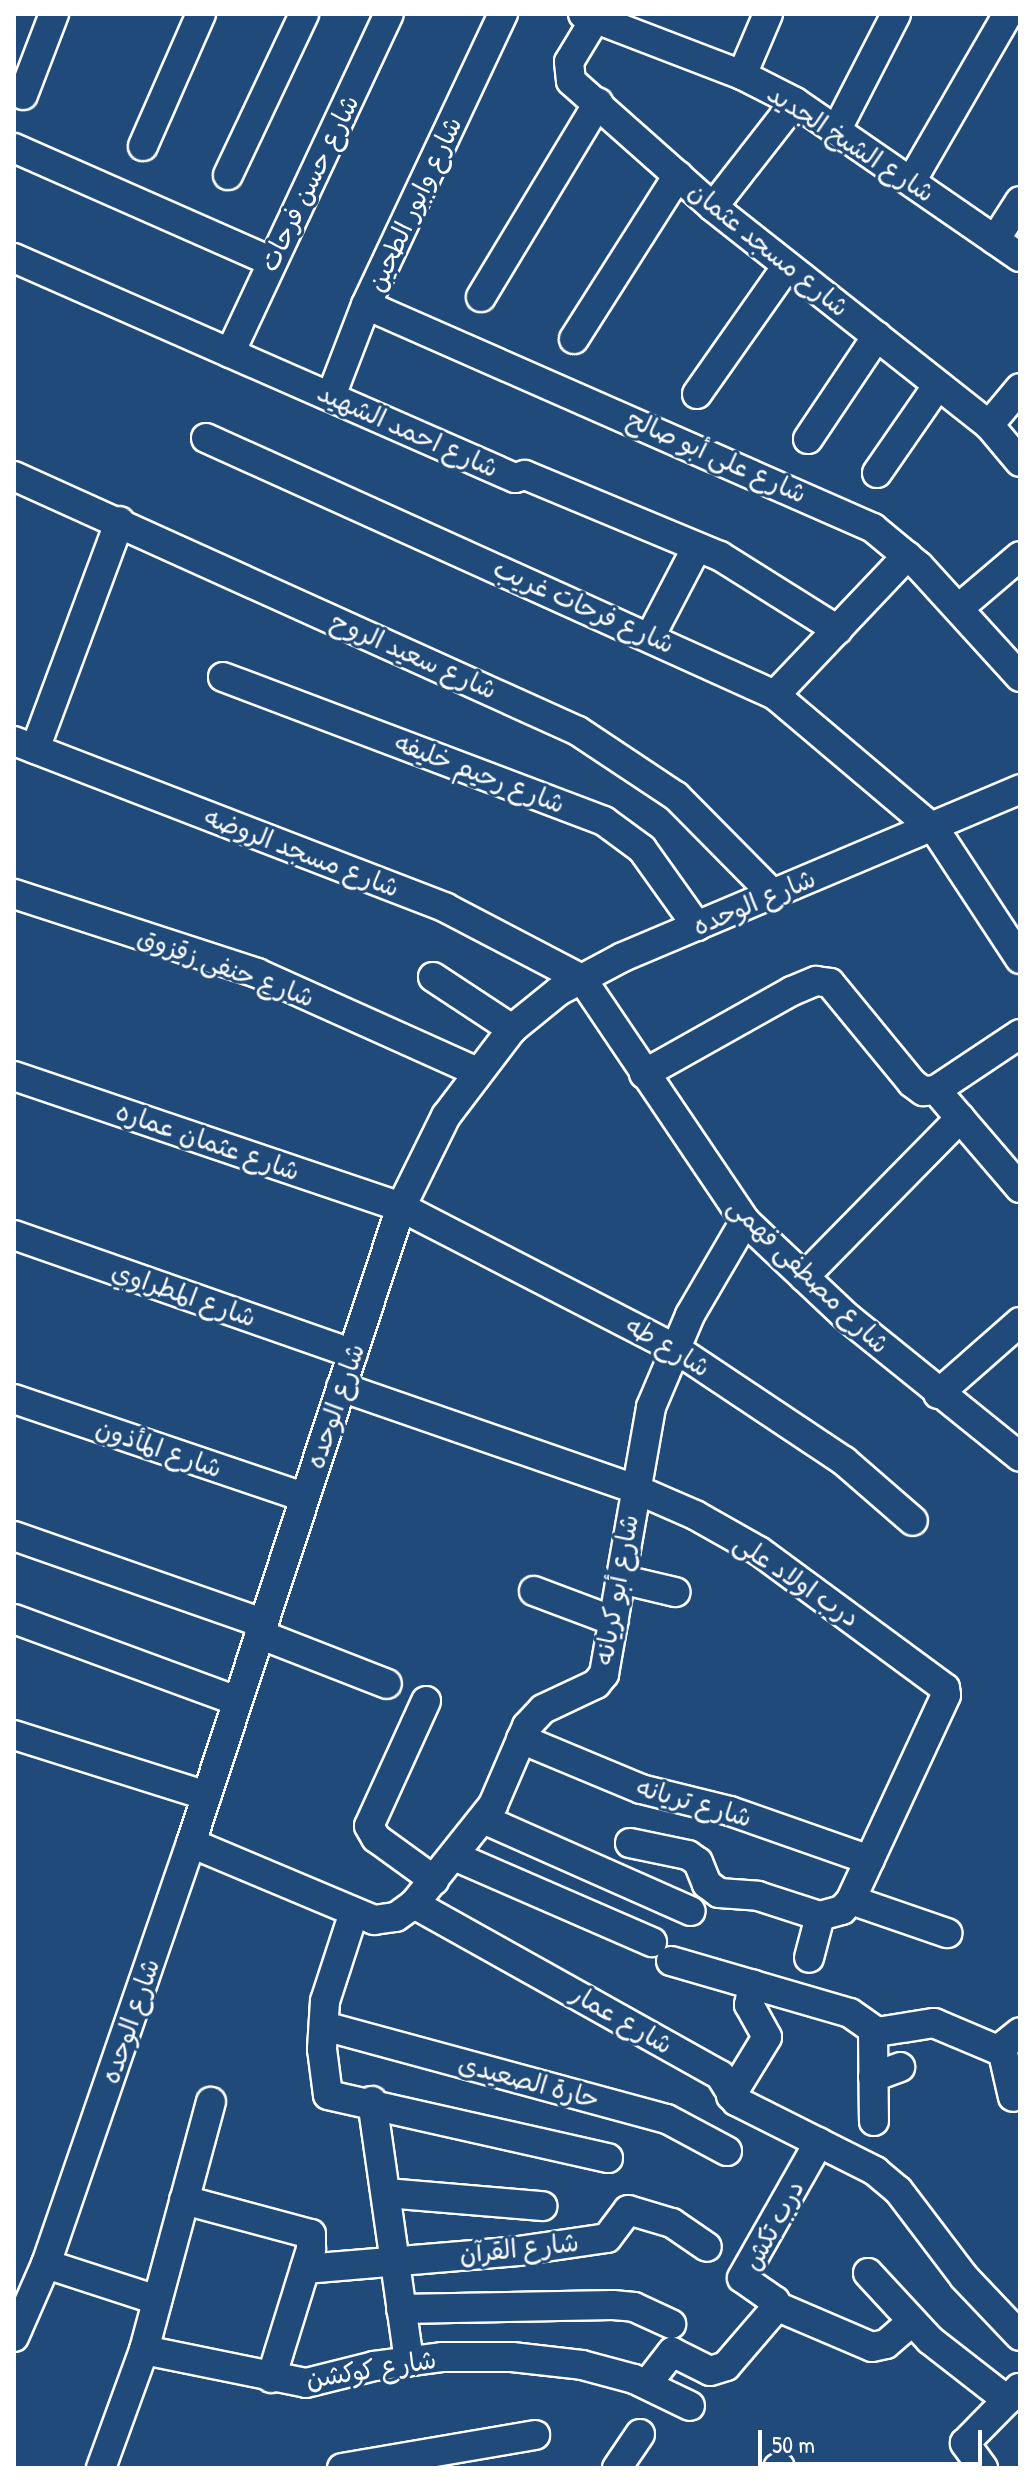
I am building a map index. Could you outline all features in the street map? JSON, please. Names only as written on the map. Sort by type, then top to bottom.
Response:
[{"type":"street","points":[[23,95],[54,14]]},
{"type":"street","points":[[143,146],[201,14]]},
{"type":"street","points":[[228,175],[304,14]]},
{"type":"street","name":"شارع حسن فرحات","points":[[230,353],[270,261],[389,14]]},
{"type":"street","name":"شارع وابور الطحين","points":[[331,396],[366,305],[503,14]]},
{"type":"street","points":[[742,75],[768,14]]},
{"type":"street","points":[[837,129],[896,14]]},
{"type":"street","points":[[912,180],[1008,14]]},
{"type":"street","name":"شارع الشيخ الجديد","points":[[589,16],[625,21],[795,102],[1020,257]]},
{"type":"street","name":"شارع مسجد عثمان","points":[[589,16],[567,68],[571,81],[713,207],[989,425],[1020,462]]},
{"type":"street","points":[[713,207],[795,102]]},
{"type":"street","points":[[481,297],[598,103]]},
{"type":"street","points":[[14,148],[270,261]]},
{"type":"street","points":[[574,339],[678,175]]},
{"type":"street","points":[[995,240],[1020,201]]},
{"type":"street","name":"شارع احمد الشهيد","points":[[14,258],[515,478],[525,475],[697,547],[838,630]]},
{"type":"street","points":[[697,394],[787,266]]},
{"type":"street","name":"شارع على أبو صالح","points":[[366,305],[853,517],[907,556],[959,608],[1020,677]]},
{"type":"street","points":[[808,439],[877,336]]},
{"type":"street","points":[[877,473],[938,385]]},
{"type":"street","points":[[989,425],[1020,388]]},
{"type":"street","name":"شارع فرحات غريب","points":[[206,438],[651,635],[775,695],[930,826],[1020,959]]},
{"type":"street","name":"شارع سعيد الروح","points":[[14,476],[120,521],[578,731],[676,796],[774,895]]},
{"type":"street","points":[[24,745],[120,521]]},
{"type":"street","points":[[651,635],[697,547]]},
{"type":"street","points":[[775,695],[907,556]]},
{"type":"street","points":[[959,608],[1020,556]]},
{"type":"street","name":"شارع رحيم خليفه","points":[[223,677],[604,821],[642,849],[697,926]]},
{"type":"street","name":"شارع مسجد الروضه","points":[[24,745],[446,908],[582,979]]},
{"type":"street","name":"شارع الوحده","points":[[14,2337],[46,2264],[207,1796],[401,1207],[429,1145],[477,1072],[512,1029],[582,979],[697,926],[1020,789]]},
{"type":"street","name":"شارع حنفى زقزوق","points":[[14,894],[257,973],[477,1072]]},
{"type":"street","points":[[433,977],[512,1029]]},
{"type":"street","name":"شارع مصطفى فهمى","points":[[582,979],[745,1221],[938,1394],[1020,1457]]},
{"type":"street","points":[[644,1074],[816,981],[839,990],[917,1089],[936,1090],[1020,1034]]},
{"type":"street","name":"شارع عثمان عماره","points":[[14,1076],[401,1207]]},
{"type":"street","points":[[936,1090],[1020,1188]]},
{"type":"street","points":[[804,1277],[960,1118]]},
{"type":"street","name":"شارع طه","points":[[401,1207],[676,1349],[844,1461],[913,1521]]},
{"type":"street","name":"شارع أبو كريانه","points":[[191,1843],[354,1912],[387,1920],[414,1904],[483,1819],[521,1739],[543,1709],[596,1684],[604,1674],[633,1488],[651,1407],[676,1349],[745,1221]]},
{"type":"street","name":"شارع المطراوي","points":[[14,1235],[353,1354]]},
{"type":"street","points":[[938,1394],[1020,1322]]},
{"type":"street","name":"درب اولاد على","points":[[341,1387],[633,1488],[759,1551],[945,1688],[946,1695],[851,1900]]},
{"type":"street","name":"شارع المأذون","points":[[14,1399],[303,1497]]},
{"type":"street","points":[[14,1536],[261,1629],[387,1684]]},
{"type":"street","points":[[620,1579],[675,1592]]},
{"type":"street","points":[[534,1591],[614,1621]]},
{"type":"street","points":[[14,1619],[237,1701]]},
{"type":"street","points":[[426,1701],[369,1826],[376,1838],[434,1880]]},
{"type":"street","points":[[14,1735],[207,1796]]},
{"type":"street","name":"شارع تريانه","points":[[521,1739],[641,1789],[730,1811],[870,1860]]},
{"type":"street","points":[[483,1819],[691,1911]]},
{"type":"street","points":[[630,1843],[688,1855],[698,1862],[707,1884],[719,1893],[758,1896],[820,1916],[842,1910],[851,1900],[947,1933]]},
{"type":"street","points":[[454,1856],[662,1952],[850,2013],[873,2031],[934,2023],[1011,2040],[1013,2097]]},
{"type":"street","name":"شارع عمار","points":[[414,1904],[720,2075],[731,2096],[886,2179],[964,2277],[1020,2336]]},
{"type":"street","points":[[354,1912],[336,1956],[324,2026],[328,2095],[372,2101],[608,2158]]},
{"type":"street","points":[[809,1958],[820,1916]]},
{"type":"street","points":[[731,2096],[767,2037],[749,2005],[753,1984]]},
{"type":"street","name":"حارة الصعيدى","points":[[324,2026],[667,2119],[727,2151]]},
{"type":"street","points":[[873,2031],[874,2121]]},
{"type":"street","points":[[873,2077],[900,2067]]},
{"type":"street","points":[[372,2101],[409,2361]]},
{"type":"street","points":[[101,2468],[144,2350],[211,2102]]},
{"type":"street","name":"درب تكش","points":[[647,2384],[672,2352],[710,2371],[726,2366],[776,2306],[742,2278],[819,2142]]},
{"type":"street","points":[[386,2193],[542,2206]]},
{"type":"street","points":[[184,2200],[305,2230],[313,2241],[271,2378]]},
{"type":"street","name":"شارع القرآن","points":[[305,2269],[518,2251],[607,2238],[628,2210],[672,2223],[707,2247]]},
{"type":"street","points":[[46,2264],[157,2300]]},
{"type":"street","points":[[868,2273],[911,2322],[1014,2393],[965,2443],[983,2468]]},
{"type":"street","points":[[401,2309],[613,2305],[653,2314],[671,2324]]},
{"type":"street","points":[[776,2306],[872,2347],[886,2344],[911,2322]]},
{"type":"street","name":"شارع كوكشن","points":[[144,2350],[306,2383],[409,2361],[512,2357],[582,2365],[647,2384],[690,2406]]},
{"type":"street","points":[[617,2468],[640,2434]]},
{"type":"street","points":[[342,2468],[467,2458],[535,2435]]}]
